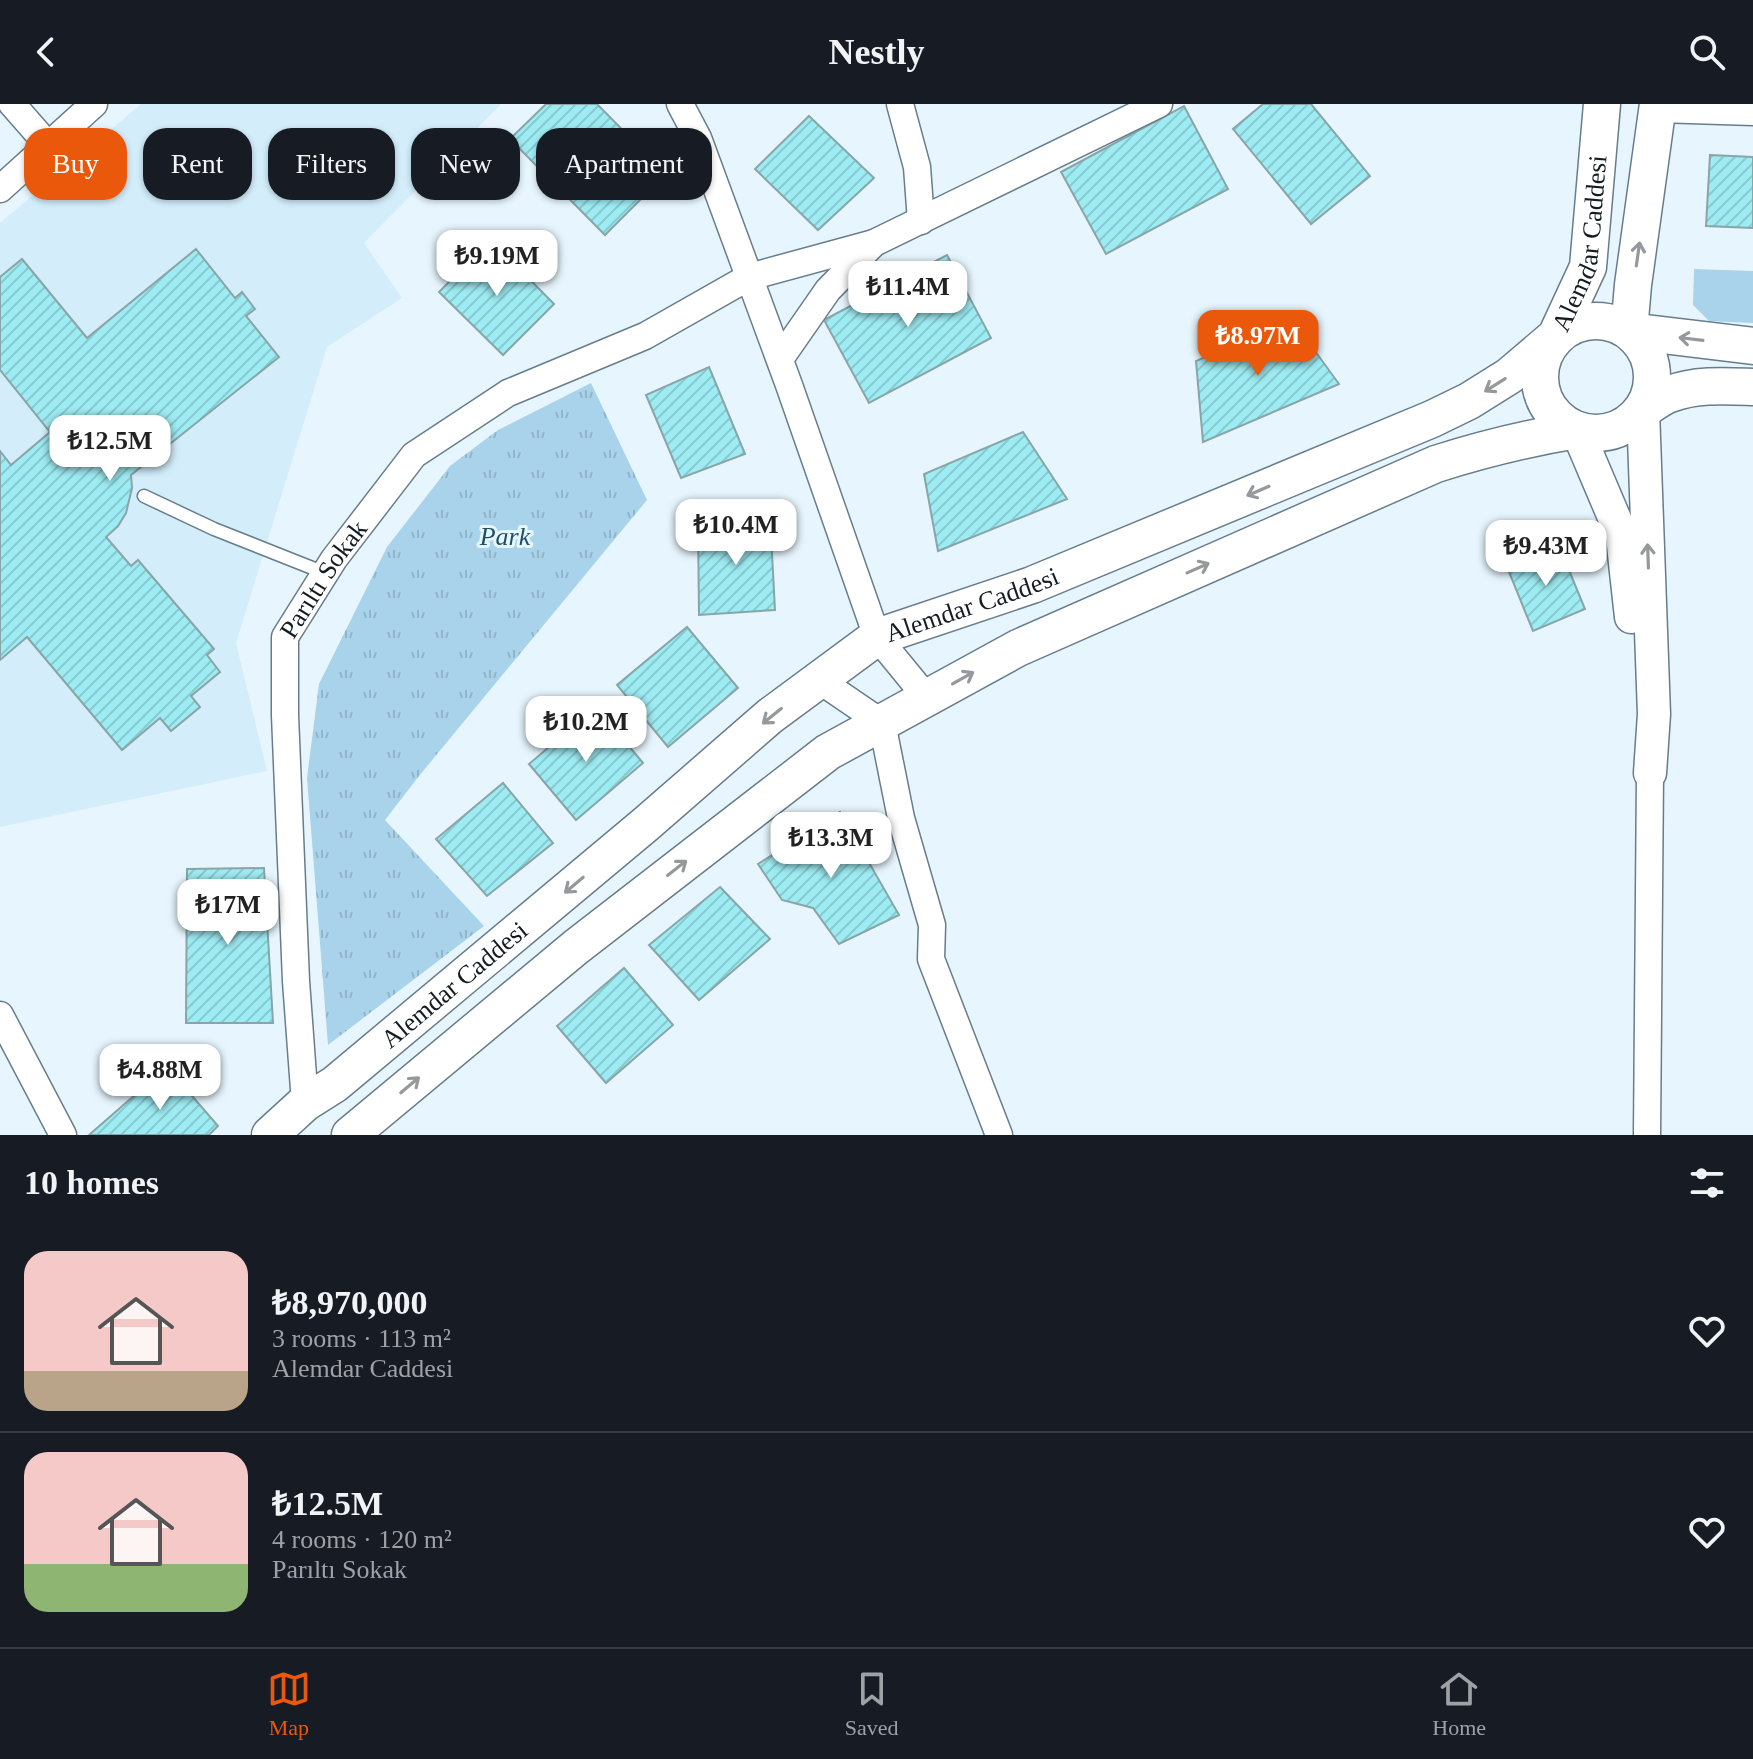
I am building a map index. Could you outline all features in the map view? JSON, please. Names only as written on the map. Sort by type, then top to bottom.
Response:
[{"type":"main road","name":"Alemdar Caddesi","points":[[270,1135],[646,824],[770,716],[877,637],[1032,585],[1432,419],[1509,376],[1556,336],[1588,267],[1602,104]]},
{"type":"main road","points":[[1629,331],[1658,106]]},
{"type":"main road","points":[[1643,410],[1650,394],[1652,368],[1642,344],[1629,331],[1618,325],[1592,320],[1567,328],[1556,336],[1545,352],[1540,370],[1541,389],[1548,406],[1560,421],[1577,430],[1606,433],[1620,429],[1669,394],[1693,388],[1753,387]]},
{"type":"main road","points":[[1629,331],[1753,346]]},
{"type":"main road","name":"Alemdar Caddesi","points":[[350,1135],[564,956],[828,752],[1018,648],[1436,464],[1500,445],[1577,430]]},
{"type":"street","points":[[12,104],[33,128]]},
{"type":"street","points":[[67,128],[94,104]]},
{"type":"street","points":[[680,104],[698,138],[780,359],[877,637],[927,698]]},
{"type":"street","points":[[900,104],[917,167],[921,221]]},
{"type":"street","points":[[780,359],[828,290],[874,243],[1159,104]]},
{"type":"street","points":[[1658,106],[1753,112]]},
{"type":"street","points":[[0,189],[24,167]]},
{"type":"street","name":"Parıltı Sokak","points":[[305,1103],[296,981],[285,715],[285,637],[325,573],[414,455],[508,393],[645,336],[749,277],[874,243]]},
{"type":"street","points":[[1643,410],[1654,714],[1650,773],[1647,1135]]},
{"type":"street","points":[[1577,430],[1622,536],[1635,653],[1654,714]]},
{"type":"street","points":[[819,680],[882,723],[901,818],[932,925],[931,959],[999,1135]]},
{"type":"street","points":[[0,1015],[63,1135]]},
{"type":"lane","points":[[144,496],[214,529],[325,573]]},
{"type":"shaded area","points":[[141,104],[501,104],[477,128],[411,128],[411,195],[364,243],[402,298],[327,347],[236,643],[267,771],[0,827],[0,223],[27,200],[127,200],[127,128],[113,128]]},
{"type":"green space","points":[[1694,269],[1753,271],[1753,323],[1709,321],[1693,305]]},
{"type":"green space","name":"Park","points":[[591,383],[647,500],[385,820],[484,926],[328,1045],[307,778],[319,684],[387,547],[450,466],[498,430]]},
{"type":"building","points":[[546,104],[597,104],[621,128],[536,128],[536,165],[520,149],[520,129]]},
{"type":"building","points":[[1263,104],[1311,104],[1370,176],[1311,224],[1233,129]]},
{"type":"building","points":[[1184,106],[1228,189],[1106,254],[1061,172]]},
{"type":"building","points":[[809,116],[874,178],[818,230],[755,169]]},
{"type":"building","points":[[1710,155],[1753,157],[1753,228],[1706,226]]},
{"type":"building","points":[[570,200],[640,200],[605,235]]},
{"type":"building","points":[[491,240],[554,304],[503,355],[439,292]]},
{"type":"building","points":[[196,249],[235,298],[242,292],[255,309],[246,316],[279,357],[131,475],[132,488],[126,513],[106,537],[131,566],[138,560],[214,649],[207,655],[220,672],[191,696],[200,707],[171,731],[160,718],[122,750],[27,637],[0,660],[0,451],[11,465],[50,432],[0,370],[0,277],[22,259],[87,338]]},
{"type":"building","points":[[947,255],[991,338],[869,403],[824,320]]},
{"type":"building","points":[[1291,318],[1339,384],[1203,442],[1196,361]]},
{"type":"building","points":[[709,367],[745,454],[681,478],[646,395]]},
{"type":"building","points":[[1023,432],[1067,499],[938,551],[924,474]]},
{"type":"building","points":[[770,517],[775,610],[699,615],[698,525]]},
{"type":"building","points":[[1559,546],[1585,609],[1533,631],[1507,567]]},
{"type":"building","points":[[687,627],[738,688],[668,747],[617,685]]},
{"type":"building","points":[[596,707],[643,763],[576,820],[529,764]]},
{"type":"building","points":[[503,783],[553,843],[487,896],[436,839]]},
{"type":"building","points":[[840,812],[899,915],[839,944],[813,908],[782,900],[758,864]]},
{"type":"building","points":[[264,868],[273,1023],[186,1023],[187,869]]},
{"type":"building","points":[[720,887],[770,939],[699,1000],[649,945]]},
{"type":"building","points":[[624,968],[673,1025],[606,1083],[557,1026]]},
{"type":"building","points":[[167,1067],[218,1126],[209,1135],[89,1135]]}]
